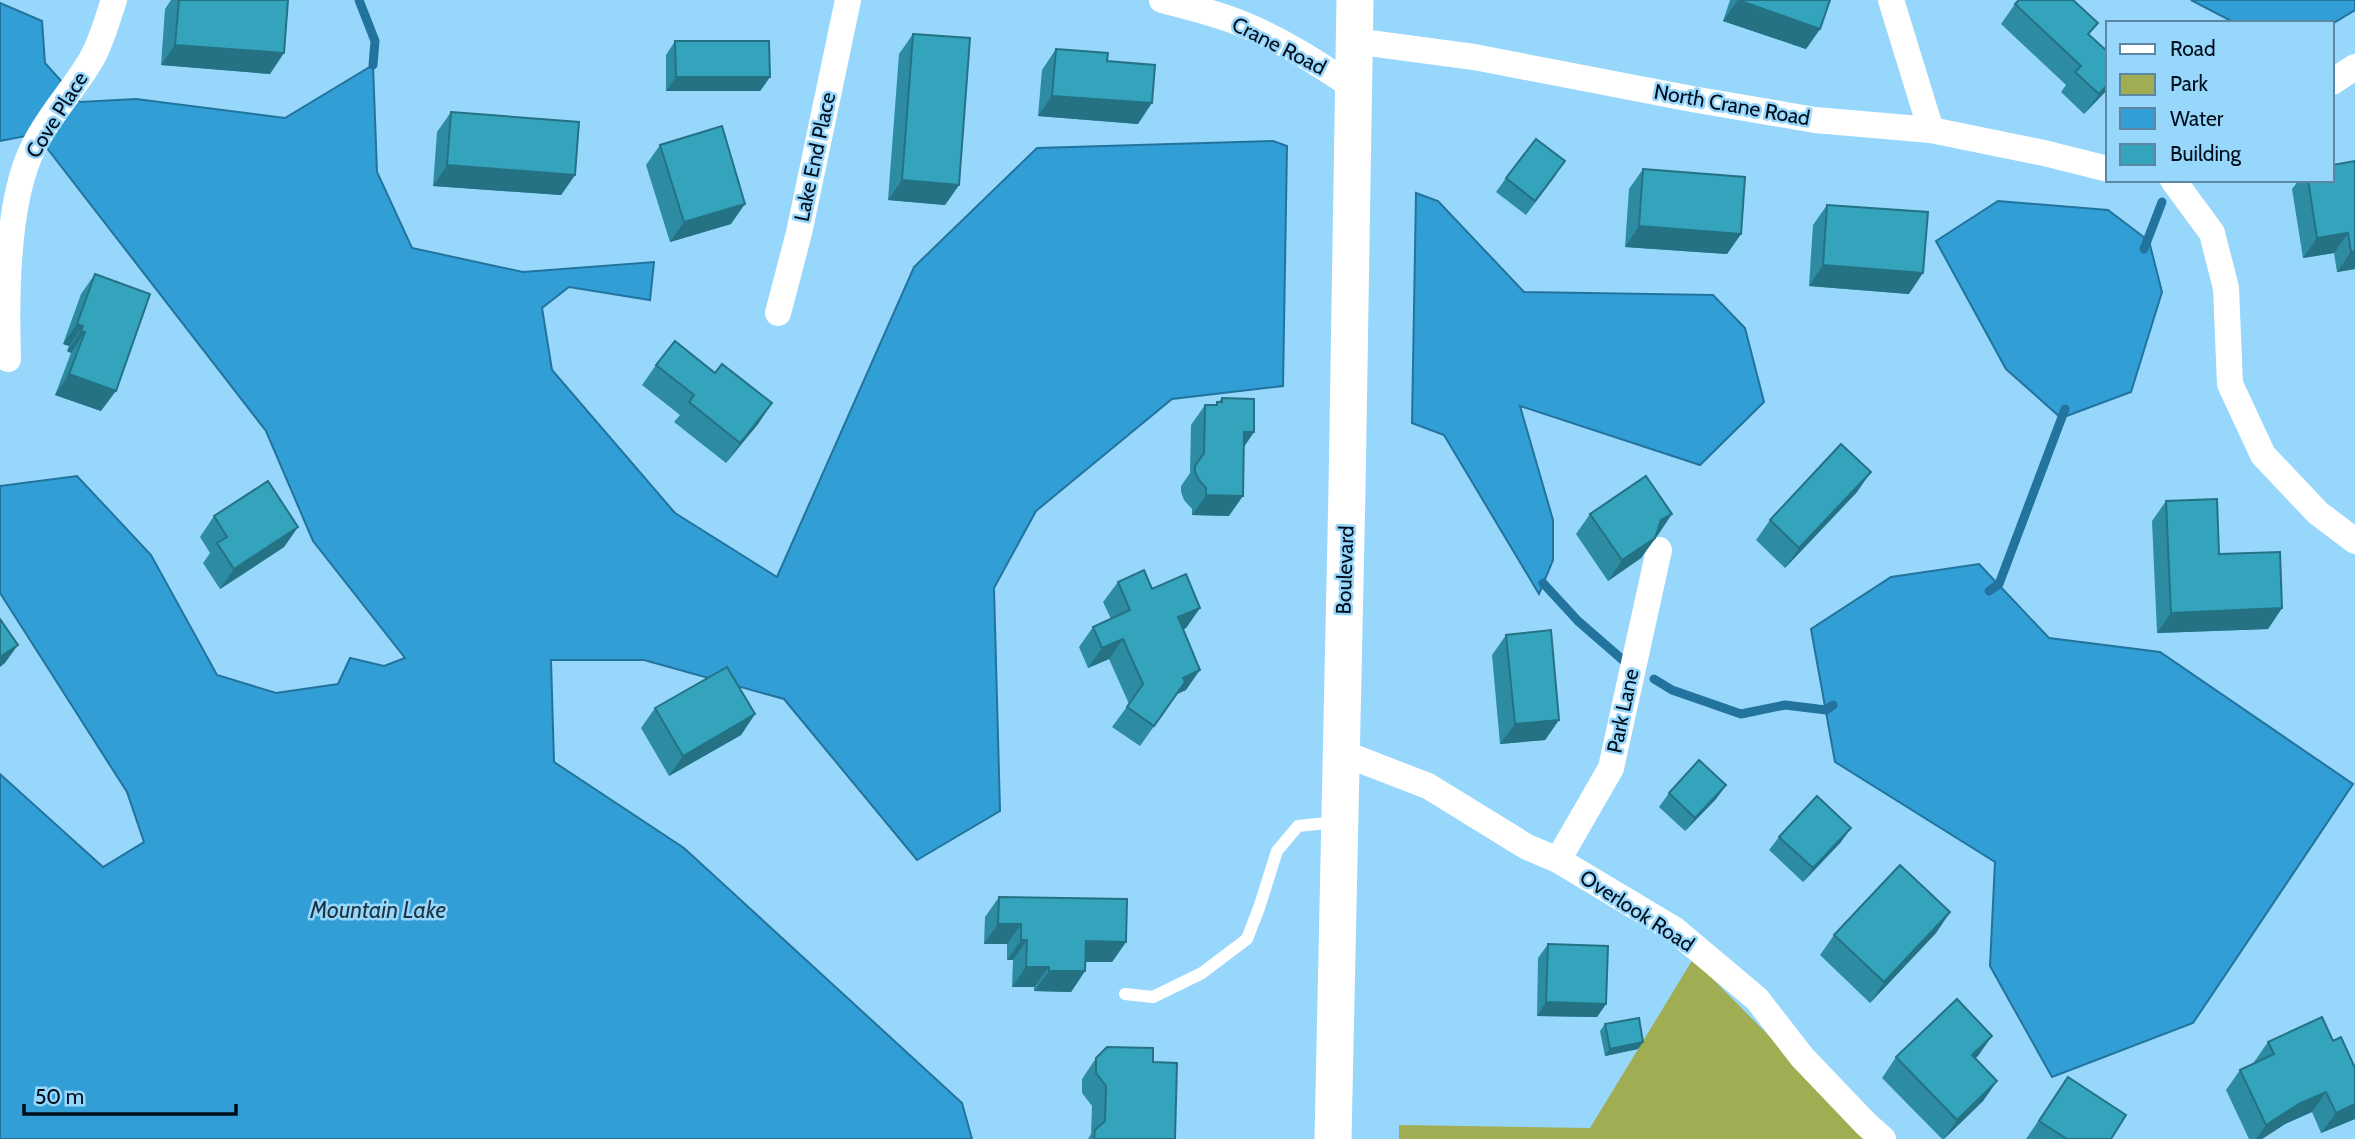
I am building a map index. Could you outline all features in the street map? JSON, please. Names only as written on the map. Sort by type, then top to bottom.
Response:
[{"type":"main road","name":"Boulevard","points":[[1333,1139],[1355,0]]},
{"type":"street","name":"Cove Place","points":[[8,359],[8,281],[12,234],[22,174],[35,143],[99,45],[114,0]]},
{"type":"street","name":"Lake End Place","points":[[778,313],[799,233],[848,0]]},
{"type":"street","name":"Crane Road","points":[[1162,0],[1200,9],[1245,25],[1307,57],[1353,88]]},
{"type":"street","points":[[1891,0],[1931,130]]},
{"type":"street","name":"North Crane Road","points":[[1354,41],[1474,57],[1815,120],[1931,130],[2106,168]]},
{"type":"street","points":[[2334,81],[2355,67]]},
{"type":"street","points":[[2174,182],[2212,233],[2226,288],[2230,384],[2263,456],[2318,513],[2355,541]]},
{"type":"street","name":"Park Lane","points":[[1558,860],[1611,768],[1659,550]]},
{"type":"street","name":"Overlook Road","points":[[1340,752],[1428,786],[1675,930],[1757,999],[1802,1058],[1883,1139]]},
{"type":"lane","points":[[1125,994],[1153,997],[1202,973],[1247,939],[1277,851],[1298,825],[1340,822]]},
{"type":"green space","points":[[1693,959],[1871,1139],[1399,1139],[1399,1125],[1590,1128]]},
{"type":"water","points":[[2191,0],[2355,0],[2355,10],[2334,23],[2231,21]]},
{"type":"water","name":"Mountain Lake","points":[[0,3],[42,21],[45,63],[80,102],[136,99],[285,118],[373,65],[377,172],[412,248],[523,272],[654,262],[650,300],[569,287],[542,308],[552,370],[675,513],[777,577],[914,267],[1037,148],[1273,141],[1287,146],[1283,386],[1172,399],[1036,511],[994,588],[1000,811],[917,860],[784,699],[644,660],[551,660],[554,762],[684,848],[962,1103],[972,1139],[0,1139],[0,774],[103,867],[144,842],[127,792],[0,593],[0,486],[77,476],[151,555],[217,675],[276,693],[338,684],[350,658],[384,666],[405,658],[313,541],[266,431],[36,134],[0,141]]},
{"type":"water","points":[[1416,193],[1438,201],[1524,292],[1713,295],[1745,328],[1764,402],[1700,465],[1520,406],[1553,520],[1553,560],[1539,594],[1444,435],[1412,423]]},
{"type":"water","points":[[1998,201],[2108,210],[2149,241],[2162,292],[2131,392],[2061,418],[2006,369],[1936,241]]},
{"type":"water","points":[[1979,564],[2049,638],[2160,652],[2353,784],[2193,1023],[2052,1077],[1990,966],[1995,862],[1835,762],[1811,629],[1891,577]]},
{"type":"building","points":[[179,0],[288,0],[284,53],[175,45]]},
{"type":"building","points":[[1738,0],[1830,0],[1820,29]]},
{"type":"building","points":[[2019,0],[2073,0],[2098,23],[2088,34],[2106,50],[2106,86],[2099,94],[2075,72],[2081,66],[2015,4]]},
{"type":"building","points":[[913,34],[970,38],[959,185],[902,180]]},
{"type":"building","points":[[675,41],[769,41],[770,77],[676,77]]},
{"type":"building","points":[[1056,49],[1108,53],[1107,61],[1155,65],[1152,103],[1052,96]]},
{"type":"building","points":[[451,112],[579,122],[575,175],[447,165]]},
{"type":"building","points":[[722,126],[745,204],[684,222],[660,145]]},
{"type":"building","points":[[1536,139],[1565,161],[1535,201],[1506,178]]},
{"type":"building","points":[[2355,161],[2355,251],[2351,252],[2348,233],[2317,238],[2308,182],[2334,182],[2334,165]]},
{"type":"building","points":[[1643,169],[1745,177],[1741,234],[1639,226]]},
{"type":"building","points":[[1827,205],[1928,212],[1923,273],[1823,265]]},
{"type":"building","points":[[95,274],[150,294],[116,391],[69,374],[85,332],[81,331],[83,326],[77,324]]},
{"type":"building","points":[[675,341],[715,373],[722,364],[772,403],[740,443],[689,402],[694,395],[656,365]]},
{"type":"building","points":[[1222,398],[1254,399],[1254,432],[1244,432],[1243,496],[1206,495],[1206,488],[1195,472],[1195,466],[1204,453],[1205,405],[1217,405],[1217,402],[1222,402]]},
{"type":"building","points":[[1841,444],[1871,472],[1799,548],[1770,520]]},
{"type":"building","points":[[1646,476],[1672,514],[1661,520],[1655,538],[1622,560],[1590,514]]},
{"type":"building","points":[[268,481],[298,527],[234,569],[217,543],[227,537],[214,516]]},
{"type":"building","points":[[2217,499],[2219,554],[2280,552],[2282,608],[2171,613],[2166,501]]},
{"type":"building","points":[[1144,570],[1152,589],[1186,574],[1200,608],[1178,617],[1200,670],[1183,678],[1185,682],[1154,726],[1127,707],[1143,684],[1123,639],[1102,648],[1093,627],[1130,610],[1118,582]]},
{"type":"building","points":[[0,619],[18,645],[0,657]]},
{"type":"building","points":[[1551,630],[1559,720],[1515,724],[1506,635]]},
{"type":"building","points":[[727,667],[755,714],[683,756],[655,708]]},
{"type":"building","points":[[1699,760],[1726,785],[1695,818],[1669,793]]},
{"type":"building","points":[[1817,796],[1851,828],[1813,868],[1779,837]]},
{"type":"building","points":[[1900,865],[1950,912],[1884,982],[1834,935]]},
{"type":"building","points":[[999,897],[1127,899],[1126,942],[1086,941],[1085,971],[1049,971],[1049,967],[1026,967],[1027,940],[1021,940],[1021,924],[998,924]]},
{"type":"building","points":[[1548,944],[1608,946],[1606,1004],[1546,1002]]},
{"type":"building","points":[[1957,999],[1992,1036],[1972,1055],[1997,1081],[1957,1120],[1896,1057]]},
{"type":"building","points":[[2322,1017],[2333,1041],[2341,1037],[2355,1068],[2355,1104],[2336,1113],[2326,1092],[2299,1104],[2266,1125],[2240,1070],[2274,1054],[2268,1042]]},
{"type":"building","points":[[1639,1018],[1643,1042],[1610,1049],[1605,1024]]},
{"type":"building","points":[[1107,1047],[1153,1048],[1153,1062],[1177,1063],[1175,1139],[1094,1139],[1095,1130],[1105,1121],[1106,1086],[1096,1073],[1096,1058]]},
{"type":"building","points":[[2068,1077],[2126,1115],[2111,1139],[2067,1139],[2039,1121]]},
{"type":"waterway","points":[[359,0],[375,41],[373,65]]},
{"type":"waterway","points":[[2144,249],[2162,202]]},
{"type":"waterway","points":[[1989,591],[1999,584],[2065,409]]},
{"type":"waterway","points":[[1543,583],[1578,621],[1624,661]]},
{"type":"waterway","points":[[1654,679],[1672,690],[1741,714],[1785,705],[1826,710],[1833,705]]}]
